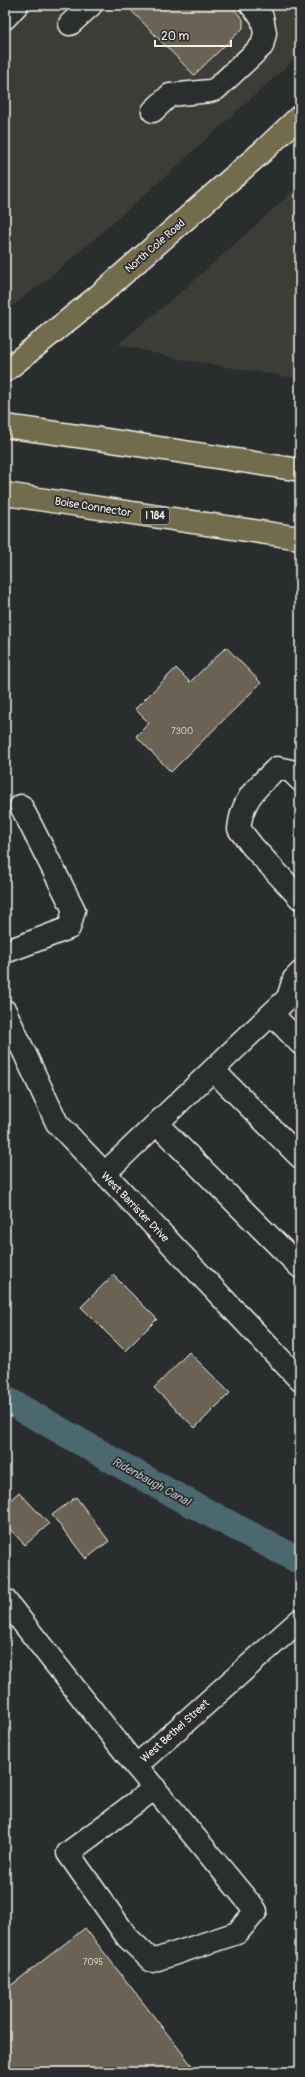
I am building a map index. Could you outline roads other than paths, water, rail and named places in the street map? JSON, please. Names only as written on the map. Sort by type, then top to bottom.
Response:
[{"type":"main road","name":"North Cole Road","points":[[5,371],[98,296],[300,116]]},
{"type":"main road","points":[[5,426],[300,470]]},
{"type":"main road","name":"Boise Connector","points":[[7,494],[300,538]]},
{"type":"street","points":[[5,18],[17,5]]},
{"type":"street","points":[[70,24],[91,5]]},
{"type":"street","points":[[153,111],[170,95],[210,91],[216,89],[262,46],[264,33],[262,17],[251,5]]},
{"type":"street","points":[[297,771],[277,768],[249,796],[241,814],[239,829],[253,847],[300,898]]},
{"type":"street","points":[[5,952],[69,928],[74,910],[21,806]]},
{"type":"street","points":[[104,1174],[272,1014],[294,996],[294,979],[300,973]]},
{"type":"street","name":"West Barrister Drive","points":[[5,1011],[56,1123],[300,1380]]},
{"type":"street","points":[[272,1014],[300,1043]]},
{"type":"street","points":[[213,1070],[300,1157]]},
{"type":"street","points":[[157,1124],[300,1267]]},
{"type":"street","name":"West Bethel Street","points":[[5,1600],[136,1766],[300,1620]]},
{"type":"street","points":[[136,1766],[155,1788],[256,1911],[237,1933],[152,1961],[127,1937],[68,1853],[155,1788]]},
{"type":"waterway","name":"Ridenbaugh Canal","points":[[5,1399],[167,1491],[300,1561]]}]
